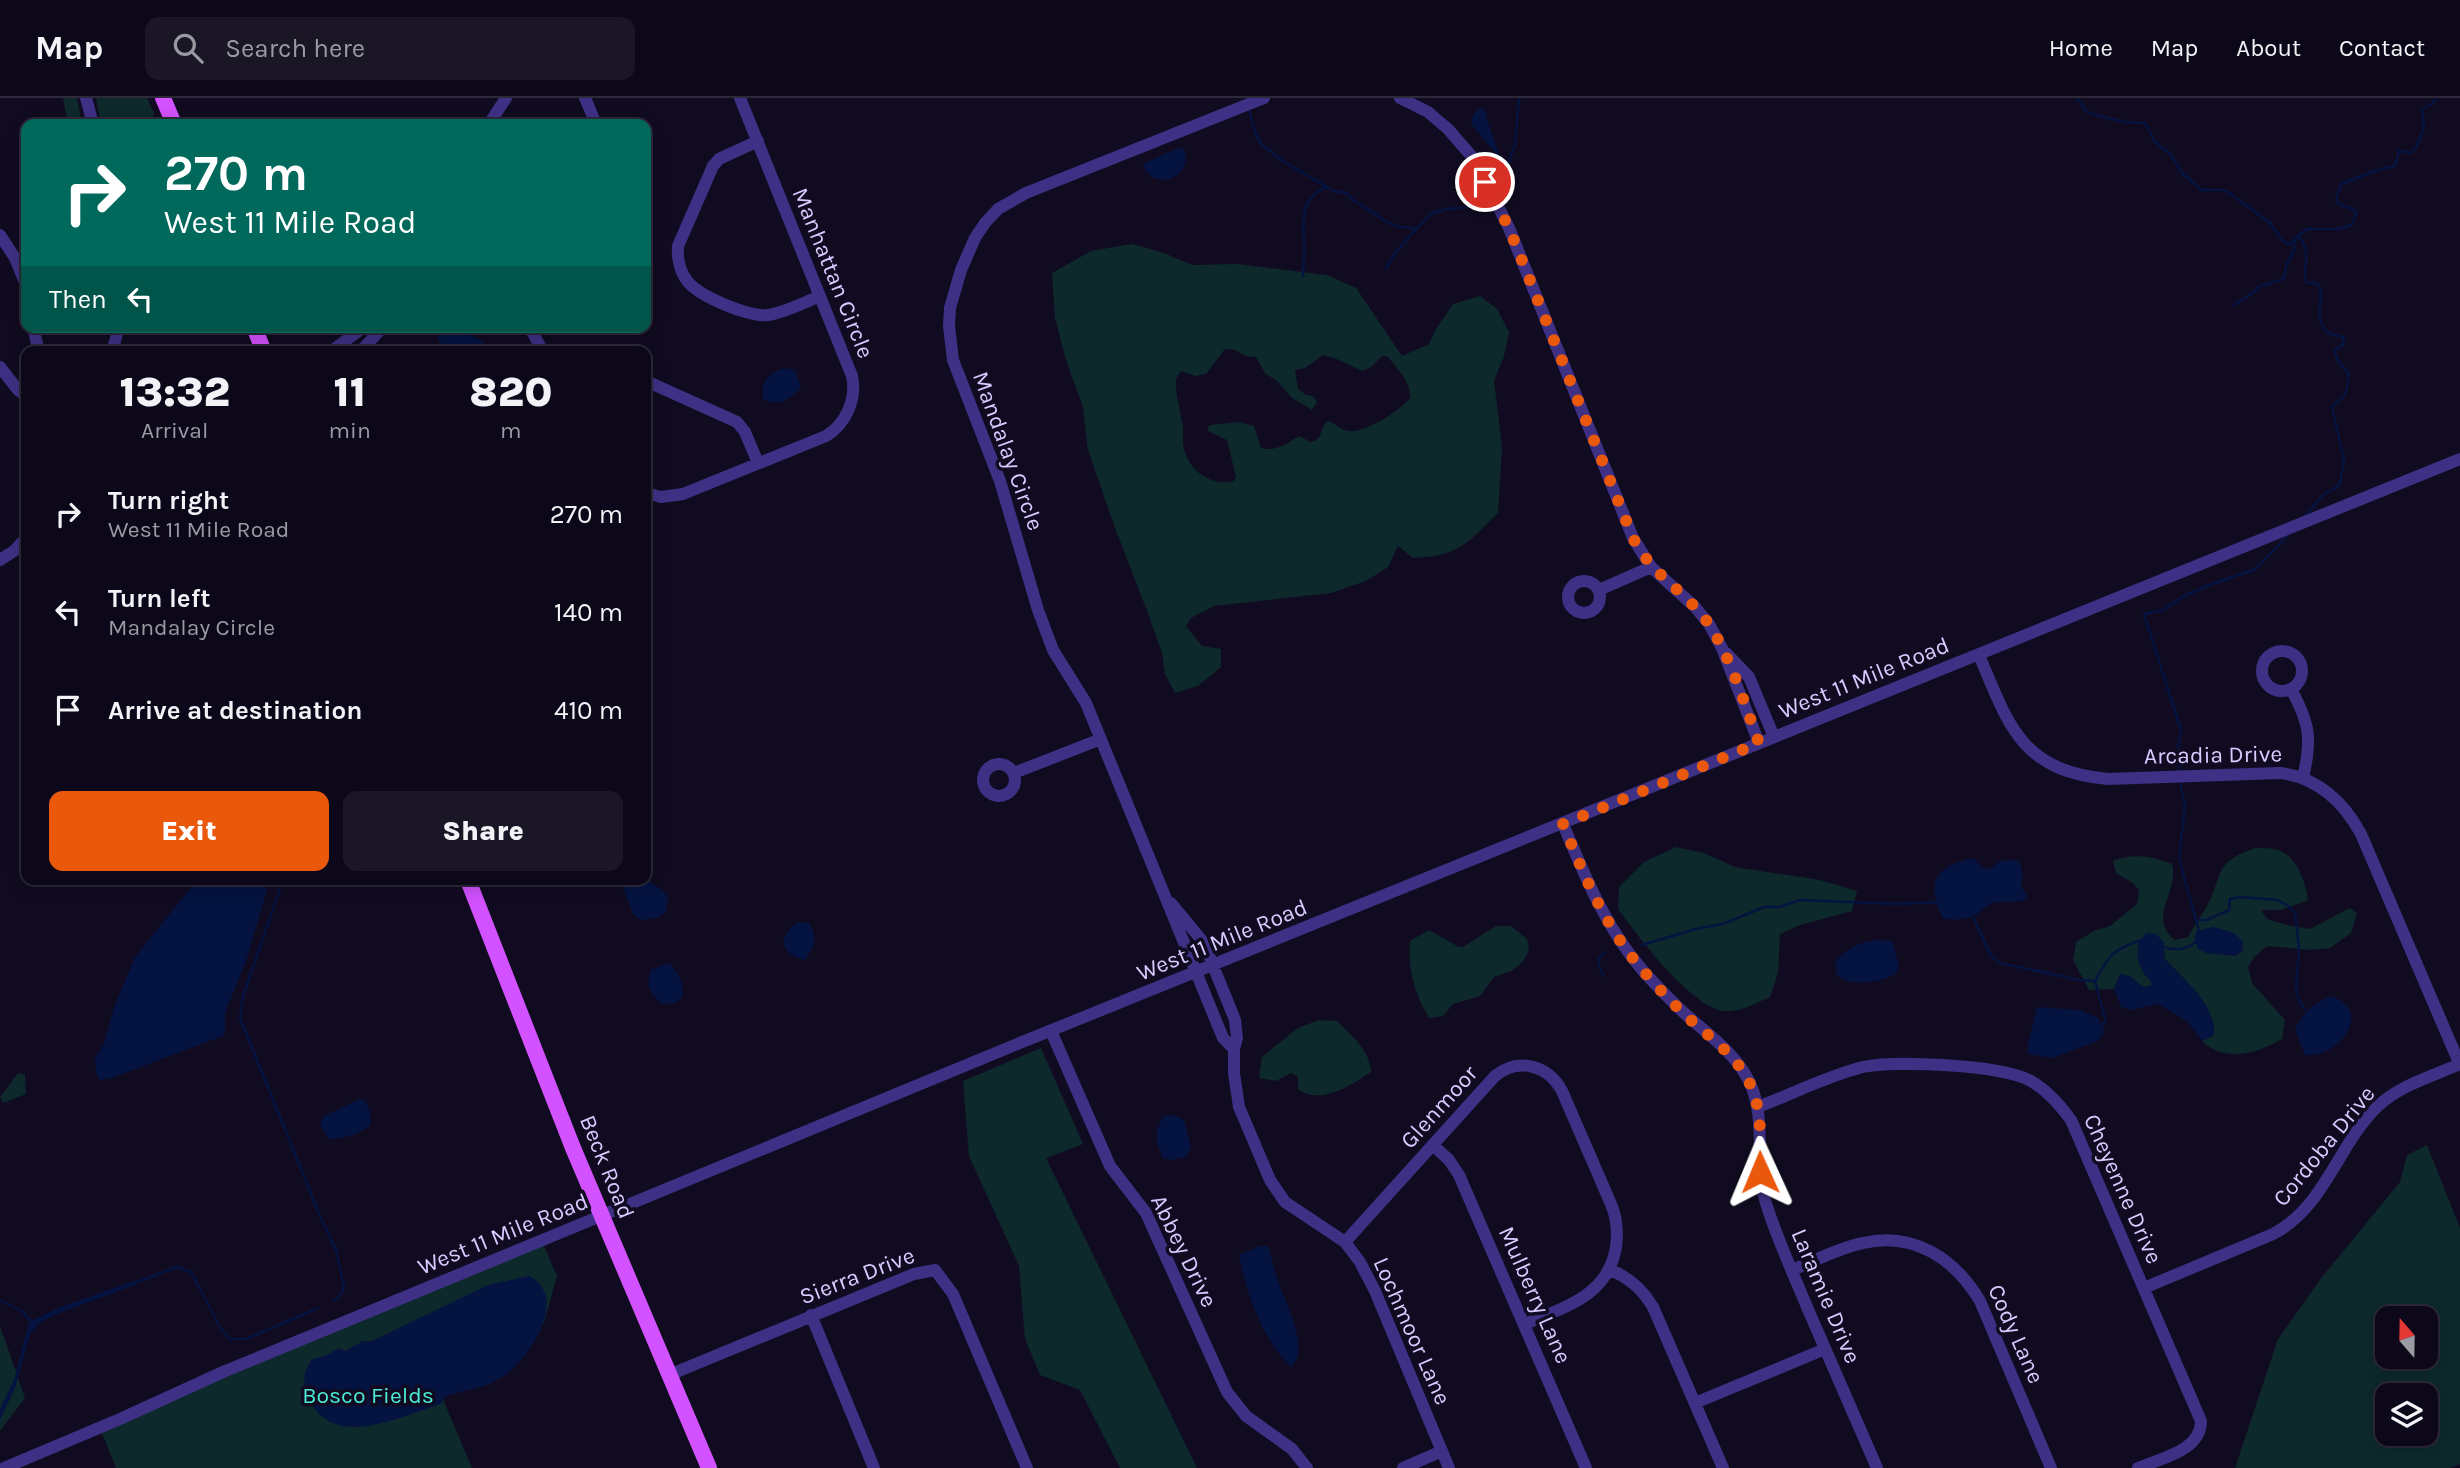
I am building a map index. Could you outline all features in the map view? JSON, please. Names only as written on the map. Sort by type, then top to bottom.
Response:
[{"type":"main road","points":[[163,98],[172,119]]},
{"type":"main road","name":"Beck Road","points":[[470,885],[601,1216],[709,1468]]},
{"type":"street","points":[[86,98],[92,119]]},
{"type":"street","points":[[492,119],[506,98]]},
{"type":"street","points":[[585,98],[594,119]]},
{"type":"street","name":"Manhattan Circle","points":[[651,494],[661,497],[682,494],[835,431],[855,392],[852,376],[740,98]]},
{"type":"street","name":"Mandalay Circle","points":[[1234,1049],[1223,1038],[1101,738],[1086,704],[1054,650],[1038,610],[1000,481],[953,360],[949,326],[953,289],[975,238],[985,223],[1010,201],[1264,98]]},
{"type":"street","points":[[1400,98],[1428,112],[1448,129],[1474,159],[1509,228],[1633,538],[1651,567],[1695,607],[1709,624],[1722,648],[1759,743]]},
{"type":"street","points":[[758,141],[719,159],[713,166],[678,246],[681,268],[691,285],[732,308],[754,315],[779,312],[820,296]]},
{"type":"street","points":[[0,235],[21,273]]},
{"type":"street","points":[[339,346],[357,333]]},
{"type":"street","points":[[366,346],[378,333]]},
{"type":"street","points":[[0,367],[21,392]]},
{"type":"street","points":[[651,383],[737,422],[745,432],[758,463]]},
{"type":"street","name":"West 11 Mile Road","points":[[4,1468],[223,1372],[1051,1031],[2460,459]]},
{"type":"street","points":[[0,561],[21,543]]},
{"type":"street","points":[[1599,590],[1651,567]]},
{"type":"street","points":[[1722,648],[1749,677],[1774,737]]},
{"type":"street","name":"Arcadia Drive","points":[[1979,655],[2001,707],[2018,736],[2035,754],[2064,771],[2108,779],[2272,772],[2303,778],[2334,798],[2354,820],[2460,1065]]},
{"type":"street","points":[[2291,690],[2303,710],[2309,729],[2309,754],[2303,778]]},
{"type":"street","points":[[1014,773],[1101,738]]},
{"type":"street","name":"Laramie Drive","points":[[1563,824],[1588,885],[1619,938],[1643,970],[1680,1010],[1736,1060],[1750,1083],[1758,1107],[1762,1188],[1775,1230],[1877,1468]]},
{"type":"street","name":"Lochmoor Lane","points":[[1164,895],[1199,935],[1237,1024],[1234,1049],[1239,1107],[1273,1186],[1294,1209],[1345,1242],[1368,1276],[1449,1468]]},
{"type":"street","name":"Abbey Drive","points":[[1051,1031],[1105,1157],[1153,1225],[1227,1392],[1246,1416],[1292,1449],[1307,1468]]},
{"type":"street","name":"Cheyenne Drive","points":[[1758,1107],[1860,1068],[1885,1064],[1993,1070],[2013,1074],[2049,1094],[2071,1120],[2200,1419],[2200,1433],[2187,1447],[2138,1468]]},
{"type":"street","name":"Glenmoor","points":[[1345,1242],[1503,1069],[1522,1065],[1545,1070],[1555,1079],[1562,1091],[1614,1212],[1618,1236],[1611,1270]]},
{"type":"street","name":"Cordoba Drive","points":[[2144,1288],[2284,1227],[2299,1216],[2315,1197],[2363,1124],[2380,1104],[2404,1088],[2460,1065]]},
{"type":"street","name":"Mulberry Lane","points":[[1434,1146],[1449,1160],[1459,1175],[1586,1468]]},
{"type":"street","name":"Cody Lane","points":[[1792,1270],[1848,1247],[1879,1241],[1898,1241],[1922,1246],[1951,1264],[1967,1281],[1980,1301],[2051,1468]]},
{"type":"street","name":"Sierra Drive","points":[[669,1375],[914,1274],[935,1270],[953,1294],[1027,1468]]},
{"type":"street","points":[[1525,1324],[1591,1293],[1611,1270],[1630,1281],[1649,1301],[1723,1468]]},
{"type":"street","points":[[811,1315],[874,1468]]},
{"type":"street","points":[[1695,1403],[1825,1349]]},
{"type":"street","points":[[1402,1468],[1442,1451]]},
{"type":"green space","points":[[63,98],[77,98],[81,119],[67,119]]},
{"type":"green space","points":[[96,98],[147,98],[154,113],[153,119],[100,119]]},
{"type":"green space","points":[[1132,244],[1192,265],[1238,264],[1327,275],[1356,288],[1402,356],[1429,344],[1453,304],[1480,296],[1497,309],[1509,332],[1504,356],[1494,381],[1502,447],[1498,513],[1470,540],[1452,551],[1413,558],[1398,546],[1388,567],[1366,581],[1331,593],[1214,606],[1191,618],[1186,626],[1202,646],[1221,649],[1221,667],[1198,686],[1175,693],[1165,674],[1162,653],[1088,450],[1083,407],[1066,360],[1055,318],[1052,273],[1091,251]],"holes":[[[1233,349],[1246,356],[1256,357],[1265,373],[1277,381],[1292,398],[1312,410],[1317,402],[1313,396],[1298,389],[1295,370],[1305,368],[1323,355],[1362,371],[1371,367],[1382,356],[1387,356],[1406,381],[1410,398],[1391,415],[1363,429],[1348,431],[1328,421],[1315,440],[1311,442],[1299,436],[1272,449],[1261,448],[1254,426],[1239,422],[1211,425],[1208,431],[1227,440],[1236,477],[1234,481],[1217,481],[1196,471],[1187,457],[1183,444],[1176,379],[1181,371],[1195,376],[1206,374],[1224,350]]]},
{"type":"green space","points":[[1676,847],[1704,853],[1735,867],[1820,880],[1857,891],[1852,911],[1800,925],[1780,934],[1778,973],[1770,997],[1741,1009],[1723,1011],[1710,1006],[1680,983],[1651,952],[1618,909],[1619,887],[1644,862]]},
{"type":"green space","points":[[2255,848],[2269,848],[2285,853],[2303,878],[2307,893],[2308,900],[2281,910],[2261,910],[2267,919],[2310,929],[2350,908],[2357,913],[2351,933],[2330,948],[2312,950],[2267,946],[2254,957],[2248,967],[2252,983],[2285,1020],[2282,1039],[2262,1049],[2241,1054],[2211,1048],[2202,1041],[2214,1035],[2210,1013],[2197,993],[2164,958],[2165,952],[2138,958],[2145,975],[2151,981],[2151,986],[2143,987],[2129,976],[2120,974],[2114,989],[2089,990],[2073,960],[2076,942],[2094,931],[2110,926],[2137,904],[2139,890],[2116,873],[2113,861],[2142,856],[2172,864],[2172,884],[2163,922],[2175,940],[2188,937],[2208,904],[2227,863]]},
{"type":"green space","points":[[1496,926],[1511,926],[1527,939],[1529,950],[1523,962],[1511,971],[1494,977],[1480,996],[1453,1004],[1443,1016],[1429,1018],[1413,981],[1410,941],[1429,930],[1463,947]]},
{"type":"green space","points":[[1319,1020],[1337,1021],[1348,1032],[1364,1050],[1371,1072],[1355,1083],[1326,1095],[1307,1094],[1298,1089],[1298,1077],[1291,1073],[1276,1081],[1259,1078],[1262,1057],[1298,1028]]},
{"type":"green space","points":[[1041,1048],[1083,1144],[1046,1158],[1197,1468],[1120,1468],[1080,1390],[1040,1375],[1025,1339],[1019,1266],[969,1156],[963,1081]]},
{"type":"green space","points":[[18,1073],[25,1074],[26,1094],[3,1103],[0,1097]]},
{"type":"green space","points":[[2427,1145],[2460,1228],[2460,1464],[2450,1468],[2235,1468],[2278,1339],[2322,1277],[2400,1182],[2407,1155]]},
{"type":"green space","name":"Bosco Fields","points":[[543,1244],[557,1276],[544,1323],[532,1344],[442,1397],[472,1468],[116,1468],[100,1428]]},
{"type":"green space","points":[[0,1326],[25,1398],[0,1431]]},
{"type":"shaded area","points":[[1481,108],[1486,112],[1501,160],[1472,125],[1476,111]]},
{"type":"shaded area","points":[[1178,148],[1184,149],[1186,159],[1178,174],[1163,180],[1148,173],[1143,164]]},
{"type":"shaded area","points":[[438,335],[466,335],[478,338],[486,346],[447,346],[438,341]]},
{"type":"shaded area","points":[[784,368],[795,370],[801,388],[784,401],[763,399],[766,379]]},
{"type":"shaded area","points":[[1973,858],[1984,869],[1992,868],[2004,860],[2019,861],[2023,875],[2021,887],[2027,895],[2026,899],[1993,903],[1967,918],[1943,918],[1935,894],[1937,877],[1950,866]]},
{"type":"shaded area","points":[[651,882],[668,898],[666,912],[657,918],[641,920],[633,914],[622,885],[651,885]]},
{"type":"shaded area","points":[[193,885],[269,885],[246,961],[225,1013],[225,1035],[112,1078],[100,1080],[96,1072],[95,1058],[104,1044],[114,1007],[135,957]]},
{"type":"shaded area","points":[[797,922],[809,923],[814,933],[813,946],[805,960],[791,954],[784,945],[786,934]]},
{"type":"shaded area","points":[[2213,927],[2232,932],[2243,941],[2243,950],[2236,956],[2206,953],[2198,949],[2194,938],[2197,931]]},
{"type":"shaded area","points":[[2147,933],[2156,934],[2164,942],[2164,958],[2204,1003],[2210,1013],[2214,1035],[2202,1041],[2188,1022],[2158,1004],[2131,1010],[2121,1007],[2114,989],[2120,974],[2129,976],[2143,987],[2151,986],[2138,957],[2139,944]]},
{"type":"shaded area","points":[[1875,940],[1892,941],[1899,965],[1896,974],[1881,980],[1858,983],[1837,976],[1835,962],[1839,957],[1853,947]]},
{"type":"shaded area","points":[[668,963],[680,978],[683,997],[675,1003],[661,1004],[654,996],[648,980],[651,970]]},
{"type":"shaded area","points":[[2330,996],[2343,1002],[2350,1011],[2351,1022],[2347,1032],[2340,1042],[2329,1050],[2305,1055],[2295,1030],[2309,1010]]},
{"type":"shaded area","points":[[2037,1007],[2080,1010],[2098,1018],[2105,1031],[2098,1041],[2052,1058],[2028,1054]]},
{"type":"shaded area","points":[[360,1099],[366,1102],[371,1124],[351,1135],[329,1139],[320,1124],[324,1116]]},
{"type":"shaded area","points":[[1173,1115],[1184,1120],[1191,1147],[1186,1157],[1172,1160],[1163,1158],[1157,1137],[1158,1127],[1164,1116]]},
{"type":"shaded area","points":[[1260,1246],[1268,1246],[1296,1329],[1298,1350],[1291,1367],[1264,1330],[1242,1270],[1239,1255]]},
{"type":"shaded area","points":[[529,1276],[541,1286],[546,1299],[546,1313],[541,1329],[523,1358],[512,1370],[494,1382],[444,1397],[442,1403],[435,1406],[368,1426],[334,1424],[320,1415],[310,1400],[304,1379],[312,1359],[325,1356],[339,1348],[345,1351],[363,1341],[372,1341],[488,1285]]},
{"type":"shaded area","points":[[137,1280],[138,1284],[39,1323],[30,1334],[15,1388],[0,1420],[0,1409],[14,1380],[29,1322],[60,1307]]},
{"type":"waterway","points":[[1496,195],[1515,145],[1519,98]]},
{"type":"waterway","points":[[2077,98],[2088,113],[2124,122],[2145,123],[2155,142],[2171,155],[2183,174],[2202,190],[2228,192],[2270,223],[2288,244],[2308,229],[2339,229],[2352,225],[2356,212],[2336,200],[2341,184],[2395,166],[2399,151],[2411,153],[2416,148],[2424,128],[2422,109],[2437,98]]},
{"type":"waterway","points":[[1249,110],[1260,143],[1284,162],[1334,191],[1346,193],[1387,222],[1417,229]]},
{"type":"waterway","points":[[1303,276],[1305,210],[1311,197],[1326,187]]},
{"type":"waterway","points":[[1386,269],[1395,253],[1430,214],[1490,203]]},
{"type":"waterway","points":[[2299,237],[2305,249],[2307,283],[2315,283],[2320,287],[2319,316],[2323,327],[2328,333],[2343,337],[2344,344],[2335,350],[2335,354],[2349,374],[2344,395],[2332,408],[2344,459],[2340,483],[2324,494],[2304,517]]},
{"type":"waterway","points":[[2234,305],[2260,286],[2284,279],[2294,242]]},
{"type":"waterway","points":[[2179,771],[2177,755],[2181,730],[2144,614],[2163,610],[2184,596],[2256,569],[2288,535]]},
{"type":"waterway","points":[[2180,782],[2185,806],[2179,858],[2199,931]]},
{"type":"waterway","points":[[281,885],[243,996],[240,1018],[336,1250],[344,1287],[340,1296],[334,1300]]},
{"type":"waterway","points":[[2198,920],[2207,920],[2229,910],[2230,899],[2240,897],[2277,900],[2287,905],[2295,913],[2299,949],[2296,988],[2299,1000],[2307,1012]]},
{"type":"waterway","points":[[1642,945],[1723,924],[1764,907],[1779,907],[1800,900],[1897,904],[1939,902]]},
{"type":"waterway","points":[[1972,915],[1991,956],[2000,963],[2095,981]]},
{"type":"waterway","points":[[2099,1026],[2106,1022],[2095,981],[2113,954],[2142,940]]},
{"type":"waterway","points":[[2161,946],[2180,949],[2197,941]]},
{"type":"waterway","points":[[1603,975],[1598,964],[1604,953]]},
{"type":"waterway","points":[[137,1282],[177,1267],[191,1272],[221,1329],[230,1339],[246,1339],[318,1308]]},
{"type":"waterway","points":[[0,1300],[23,1312],[31,1321]]},
{"type":"route","points":[[1485,182],[1509,228],[1633,538],[1651,567],[1695,607],[1709,624],[1722,648],[1759,743],[1563,824],[1588,885],[1630,954],[1680,1010],[1726,1049],[1750,1083],[1758,1107],[1760,1172]]}]
